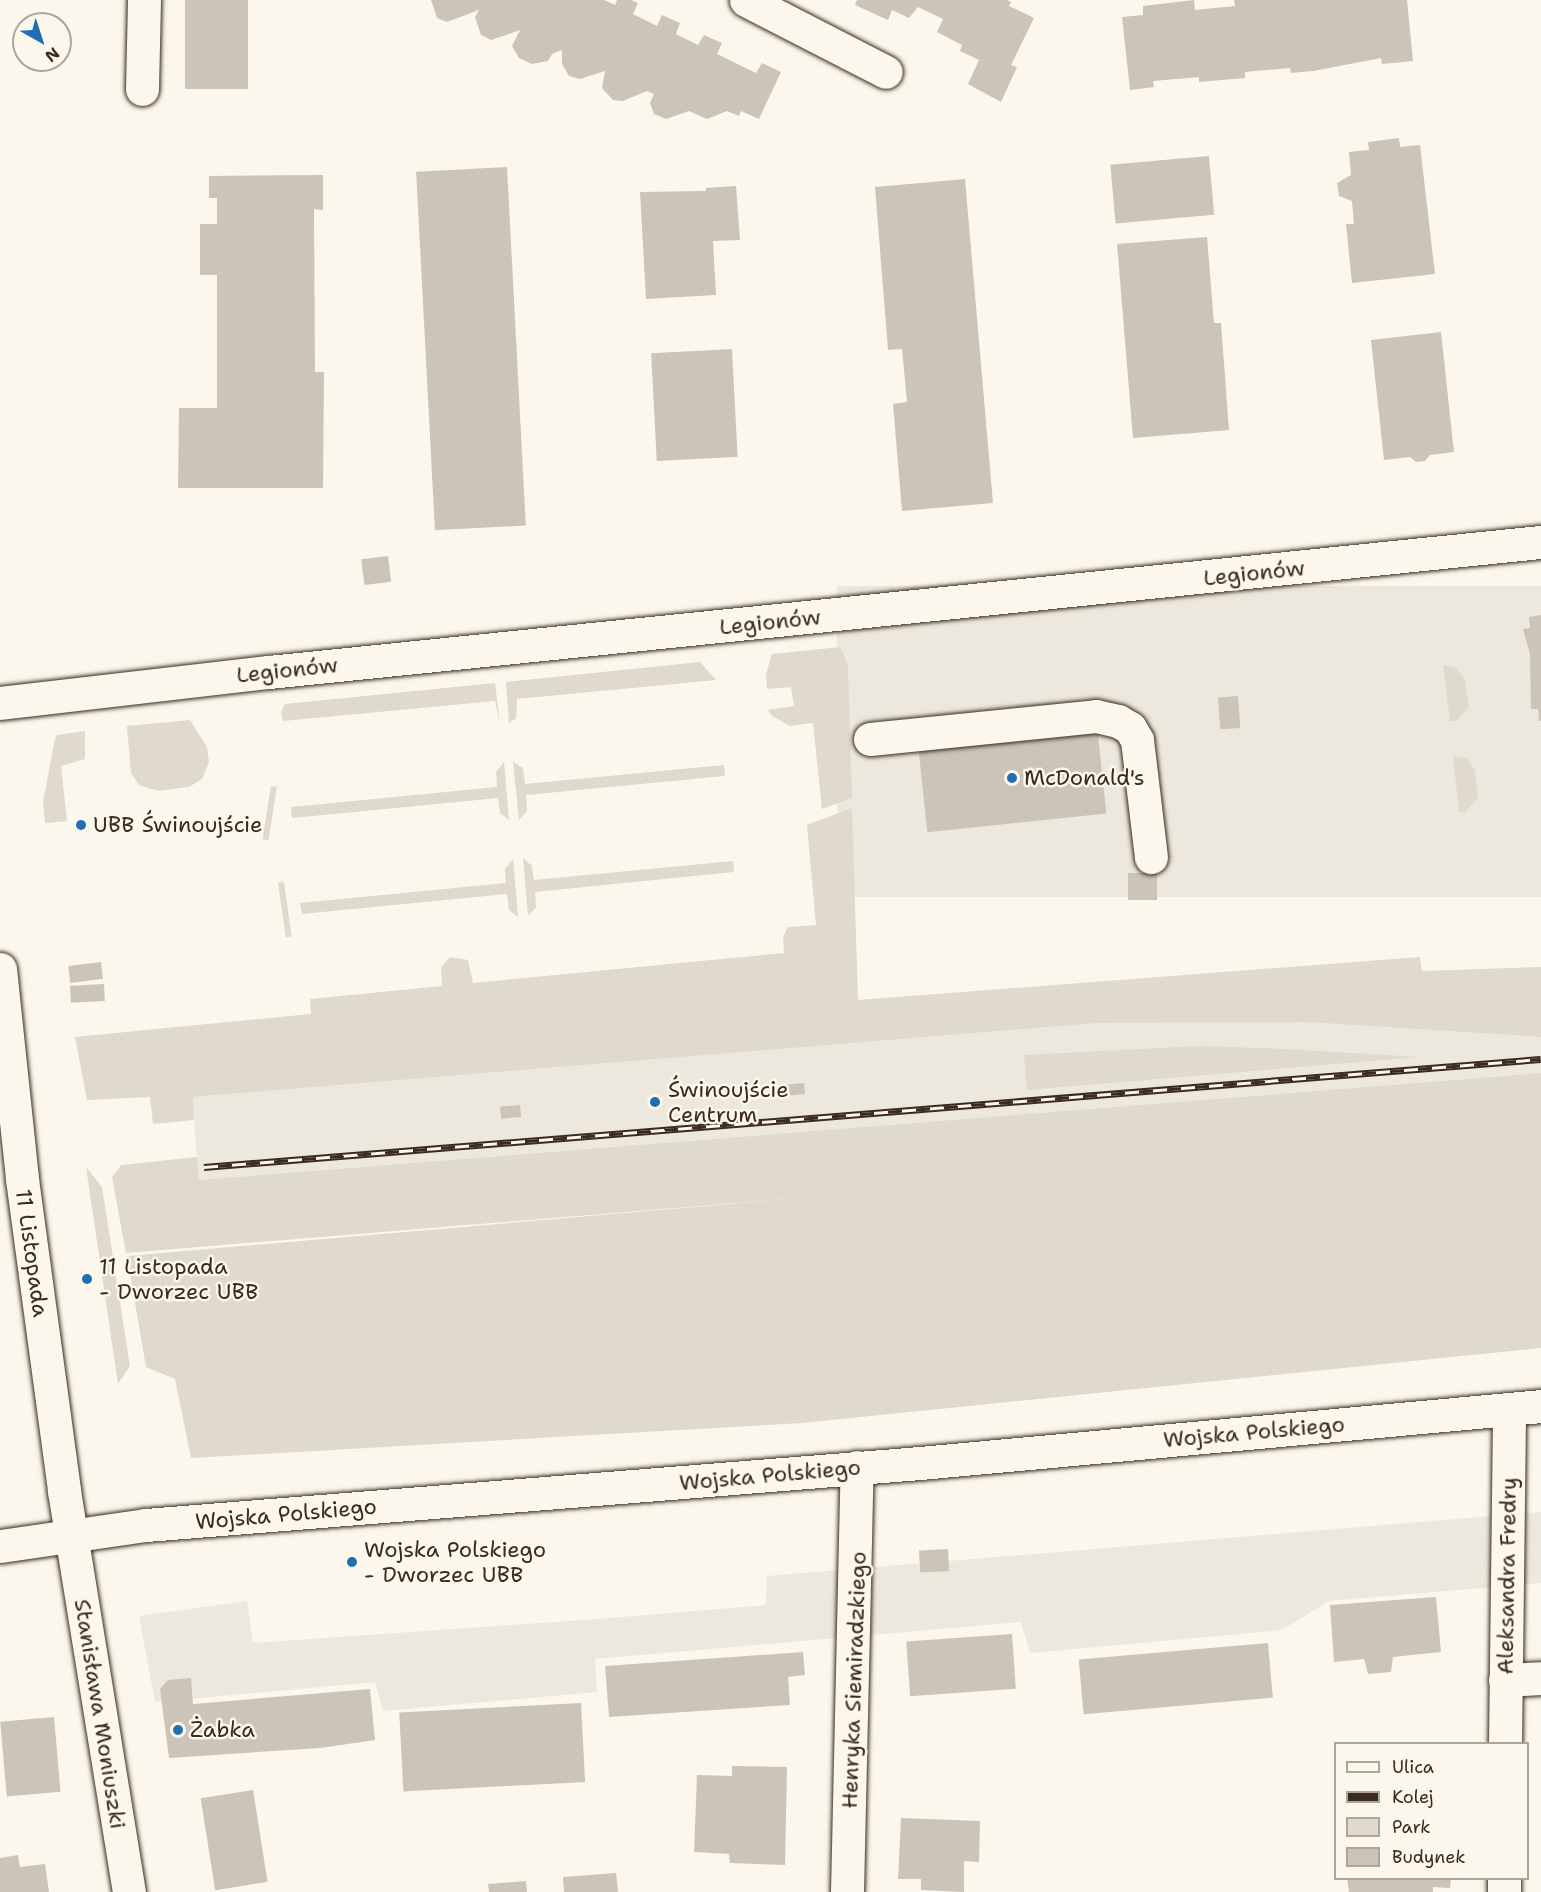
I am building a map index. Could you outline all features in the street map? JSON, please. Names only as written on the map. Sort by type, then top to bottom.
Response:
[{"type":"street","points":[[142,89],[144,0]]},
{"type":"street","points":[[746,0],[886,72]]},
{"type":"street","name":"Legionów","points":[[0,703],[269,672],[1541,542]]},
{"type":"street","points":[[870,739],[1096,716],[1118,721],[1130,728],[1137,740],[1151,857]]},
{"type":"street","name":"11 Listopada","points":[[0,969],[22,1179],[72,1536]]},
{"type":"street","name":"Wojska Polskiego","points":[[0,1546],[146,1525],[857,1467],[1541,1406]]},
{"type":"street","name":"Aleksandra Fredry","points":[[1505,1742],[1509,1409]]},
{"type":"street","name":"Henryka Siemiradzkiego","points":[[848,1892],[857,1467]]},
{"type":"street","name":"Stanisława Moniuszki","points":[[72,1536],[129,1892]]},
{"type":"street","points":[[1505,1680],[1541,1678]]},
{"type":"shaded area","points":[[837,586],[1541,586],[1541,897],[837,897]]},
{"type":"shaded area","points":[[1305,1022],[1541,1037],[1541,1073],[199,1180],[192,1097],[1098,1023]]},
{"type":"shaded area","points":[[1541,1512],[1541,1583],[1329,1601],[1282,1630],[1030,1653],[1021,1622],[595,1659],[597,1692],[383,1711],[375,1682],[155,1702],[139,1616],[247,1601],[253,1643],[597,1619],[766,1605],[767,1576]]},
{"type":"green space","points":[[841,647],[848,667],[852,798],[822,809],[813,723],[790,726],[772,716],[768,710],[794,706],[791,687],[767,689],[766,674],[772,654]]},
{"type":"green space","points":[[700,662],[716,680],[517,699],[516,718],[509,723],[506,682]]},
{"type":"green space","points":[[1443,665],[1456,668],[1465,679],[1469,707],[1456,721],[1450,721]]},
{"type":"green space","points":[[495,683],[500,724],[495,701],[283,721],[281,712],[285,704]]},
{"type":"green space","points":[[190,720],[207,747],[209,762],[202,779],[189,787],[158,791],[139,785],[131,773],[127,726]]},
{"type":"green space","points":[[85,731],[85,759],[61,766],[67,821],[45,823],[43,802],[55,739],[57,735]]},
{"type":"green space","points":[[1453,756],[1466,758],[1475,770],[1478,798],[1465,812],[1459,812]]},
{"type":"green space","points":[[504,762],[509,820],[500,813],[498,798],[292,818],[291,807],[497,787],[496,772]]},
{"type":"green space","points":[[513,762],[523,768],[525,784],[724,765],[725,776],[526,795],[527,811],[519,820]]},
{"type":"green space","points":[[271,786],[277,787],[268,840],[263,839]]},
{"type":"green space","points":[[852,808],[858,1000],[1420,957],[1422,971],[1541,967],[1541,1037],[1305,1022],[1098,1023],[193,1097],[194,1120],[153,1124],[150,1097],[87,1100],[75,1037],[311,1014],[310,999],[442,986],[441,968],[450,957],[468,960],[473,983],[784,953],[783,937],[788,927],[816,925],[807,825]]},
{"type":"green space","points":[[523,858],[532,866],[534,880],[733,861],[734,872],[535,892],[536,907],[528,916]]},
{"type":"green space","points":[[513,859],[518,917],[509,910],[507,894],[302,914],[300,903],[506,883],[505,869]]},
{"type":"green space","points":[[284,882],[292,936],[286,937],[278,883]]},
{"type":"green space","points":[[1200,1046],[1419,1057],[1027,1090],[1024,1055]]},
{"type":"green space","points":[[1541,1073],[1541,1348],[802,1423],[191,1458],[175,1379],[146,1367],[127,1256],[821,1196],[126,1253],[112,1177],[121,1165],[197,1157],[199,1180]]},
{"type":"green space","points":[[86,1167],[102,1187],[130,1366],[118,1384]]},
{"type":"building","points":[[185,0],[248,0],[248,89],[185,89]]},
{"type":"building","points":[[431,0],[604,0],[615,5],[617,0],[631,0],[638,3],[633,14],[657,26],[662,15],[680,23],[676,34],[698,45],[704,35],[722,43],[717,54],[756,73],[762,63],[781,72],[759,119],[741,111],[739,116],[727,111],[707,119],[689,111],[666,119],[654,114],[650,103],[654,94],[647,91],[623,101],[613,100],[602,88],[605,71],[580,79],[569,76],[562,64],[562,50],[552,54],[548,61],[532,64],[519,58],[512,46],[520,30],[491,40],[481,35],[475,17],[479,10],[447,22],[437,18]]},
{"type":"building","points":[[857,0],[1007,0],[1011,2],[1009,6],[1034,18],[1011,65],[1017,67],[1001,102],[968,84],[979,60],[960,51],[962,45],[937,32],[943,19],[918,7],[909,18],[892,10],[888,20],[855,5]]},
{"type":"building","points":[[1194,0],[1195,10],[1235,6],[1234,0],[1407,0],[1413,61],[1382,64],[1381,58],[1313,71],[1291,73],[1290,68],[1245,72],[1245,78],[1199,82],[1199,77],[1153,81],[1154,87],[1130,90],[1122,17],[1143,15],[1143,6]]},
{"type":"building","points":[[1399,138],[1400,147],[1420,145],[1435,274],[1352,283],[1346,224],[1354,224],[1352,201],[1339,196],[1337,183],[1351,175],[1349,152],[1369,150],[1368,142]]},
{"type":"building","points":[[1209,156],[1214,215],[1116,223],[1110,165]]},
{"type":"building","points":[[507,167],[526,526],[435,530],[416,172]]},
{"type":"building","points":[[323,175],[323,210],[314,209],[315,372],[324,372],[323,488],[178,488],[179,408],[217,408],[217,275],[200,275],[200,224],[217,224],[217,198],[209,198],[209,176]]},
{"type":"building","points":[[965,179],[993,503],[902,511],[893,404],[907,402],[902,349],[888,350],[875,187]]},
{"type":"building","points":[[736,186],[740,240],[713,241],[716,295],[646,299],[640,192],[706,191],[706,188]]},
{"type":"building","points":[[1207,237],[1214,323],[1221,323],[1229,430],[1133,438],[1117,244]]},
{"type":"building","points":[[1441,332],[1454,452],[1430,455],[1425,461],[1416,462],[1410,457],[1384,460],[1371,340]]},
{"type":"building","points":[[732,349],[738,457],[657,461],[651,353]]},
{"type":"building","points":[[388,556],[391,582],[364,585],[361,559]]},
{"type":"building","points":[[1541,615],[1541,721],[1539,721],[1538,709],[1531,709],[1530,654],[1523,629],[1530,628],[1529,617]]},
{"type":"building","points":[[1238,696],[1240,728],[1220,729],[1218,697]]},
{"type":"building","name":"McDonald's","points":[[1097,725],[1106,814],[927,832],[918,744]]},
{"type":"building","points":[[1128,873],[1157,873],[1157,900],[1128,900]]},
{"type":"building","points":[[101,962],[103,979],[70,983],[68,966]]},
{"type":"building","points":[[104,984],[105,1001],[71,1003],[70,986]]},
{"type":"building","points":[[804,1083],[805,1094],[785,1096],[784,1085]]},
{"type":"building","points":[[520,1105],[521,1117],[501,1119],[500,1107]]},
{"type":"building","points":[[948,1549],[949,1571],[920,1572],[919,1551]]},
{"type":"building","points":[[1436,1597],[1441,1652],[1393,1657],[1391,1672],[1368,1674],[1364,1659],[1334,1662],[1330,1605]]},
{"type":"building","points":[[1012,1634],[1016,1689],[910,1696],[906,1641]]},
{"type":"building","points":[[1268,1643],[1273,1698],[1084,1714],[1079,1660]]},
{"type":"building","points":[[803,1652],[805,1675],[788,1677],[790,1705],[609,1717],[605,1666]]},
{"type":"building","points":[[191,1678],[193,1704],[370,1689],[375,1740],[320,1748],[169,1758],[160,1689],[168,1680]]},
{"type":"building","points":[[581,1703],[585,1782],[403,1791],[399,1713]]},
{"type":"building","points":[[54,1717],[61,1792],[7,1796],[0,1722]]},
{"type":"building","points":[[732,1766],[787,1767],[785,1865],[730,1863],[729,1854],[694,1852],[697,1775],[732,1776]]},
{"type":"building","points":[[253,1790],[268,1882],[215,1890],[201,1798]]},
{"type":"building","points":[[901,1818],[980,1821],[979,1862],[964,1861],[964,1892],[921,1890],[921,1879],[898,1879]]},
{"type":"building","points":[[18,1855],[20,1867],[45,1864],[49,1892],[0,1892],[0,1858]]},
{"type":"building","points":[[616,1873],[618,1892],[564,1892],[563,1877]]},
{"type":"building","points":[[1347,1880],[1451,1880],[1450,1888],[1433,1887],[1433,1892],[1349,1892]]},
{"type":"building","points":[[526,1881],[527,1892],[489,1892],[488,1884]]},
{"type":"railway","points":[[204,1167],[1541,1059]]},
{"type":"place","name":"McDonald's","points":[[1012,778]]},
{"type":"place","name":"UBB Świnoujście","points":[[81,825]]},
{"type":"place","name":"Świnoujście Centrum","points":[[655,1102]]},
{"type":"place","name":"11 Listopada - Dworzec UBB","points":[[87,1279]]},
{"type":"place","name":"Wojska Polskiego - Dworzec UBB","points":[[352,1562]]},
{"type":"place","name":"Żabka","points":[[178,1730]]}]
